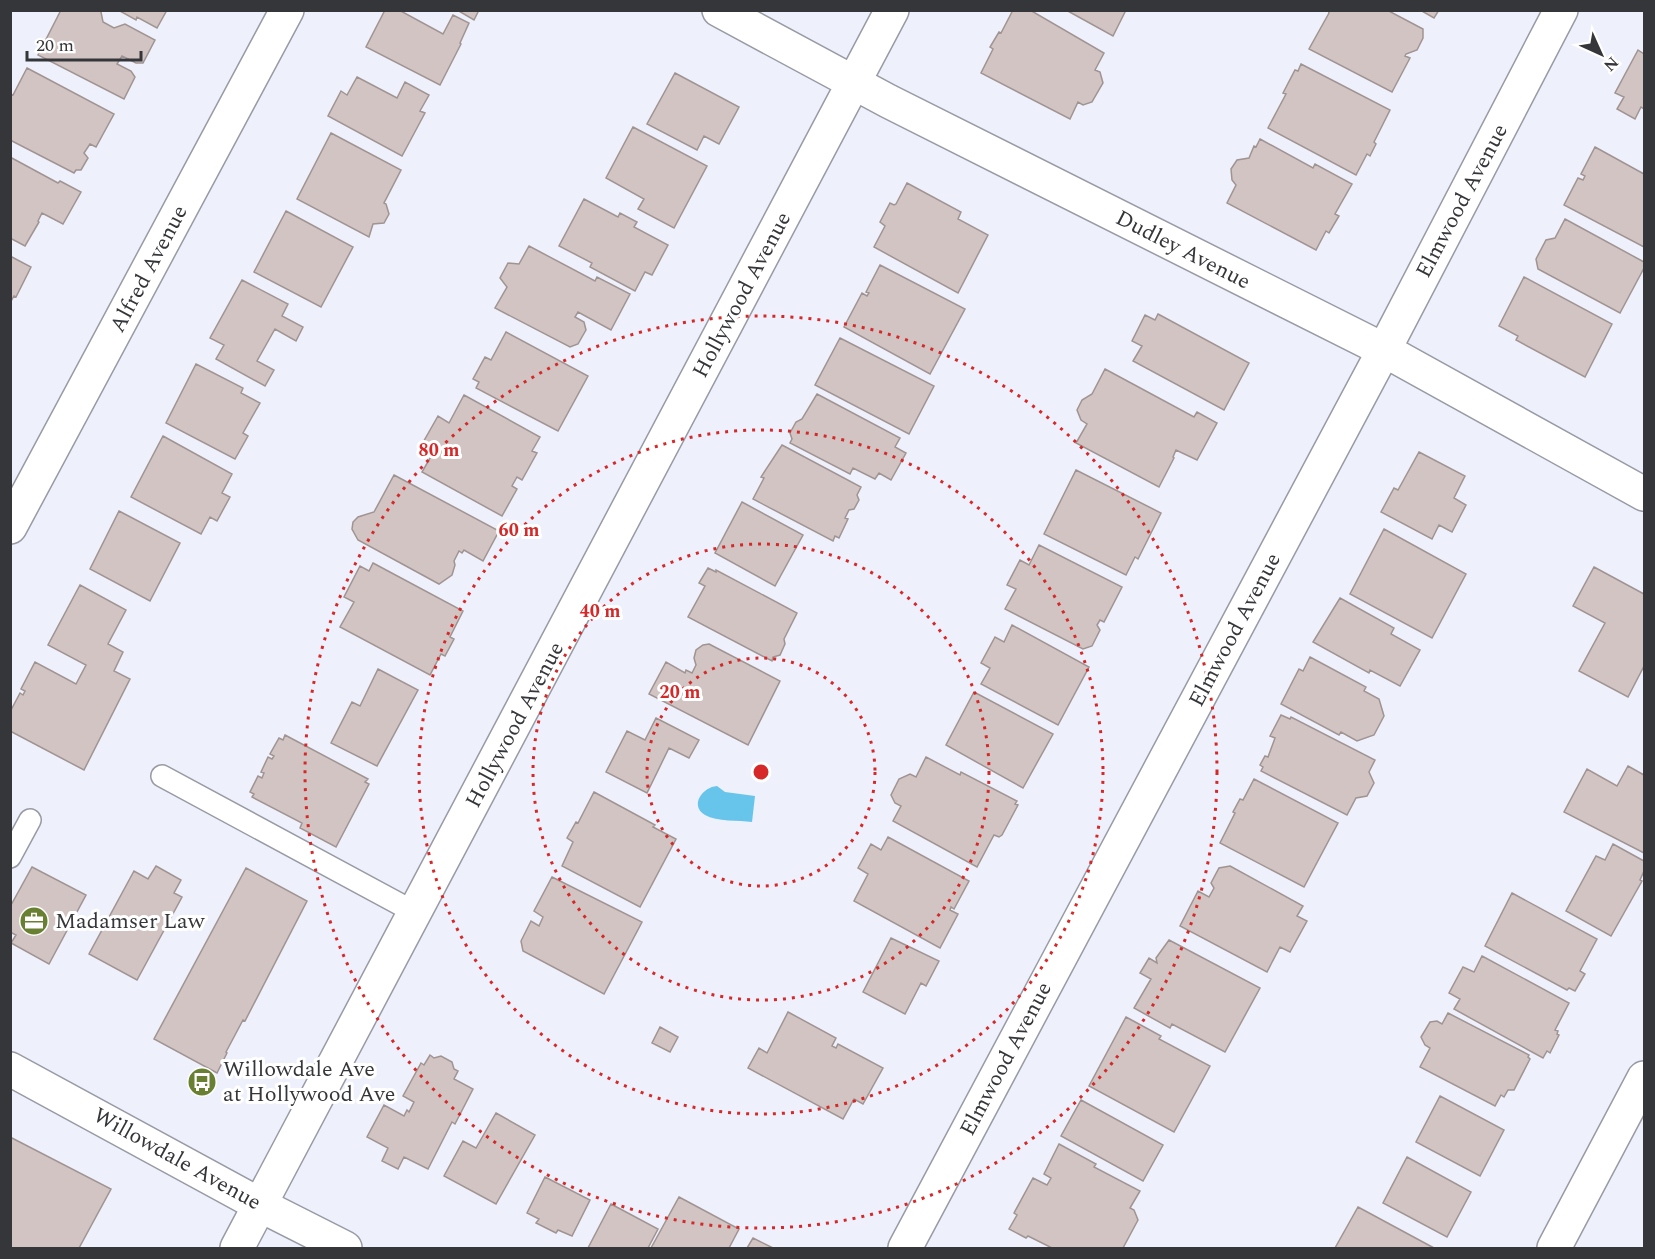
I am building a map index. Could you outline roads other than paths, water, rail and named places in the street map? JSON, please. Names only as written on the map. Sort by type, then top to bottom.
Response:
[{"type":"street","name":"Alfred Avenue","points":[[10,527],[287,10]]},
{"type":"street","name":"Dudley Avenue","points":[[719,10],[854,82],[1384,350],[1644,494]]},
{"type":"street","name":"Hollywood Avenue","points":[[237,1248],[892,10]]},
{"type":"street","name":"Elmwood Avenue","points":[[905,1248],[1384,350],[1562,10]]},
{"type":"street","name":"Willowdale Avenue","points":[[10,1069],[260,1205],[345,1248]]},
{"type":"street","points":[[1554,1248],[1644,1078]]},
{"type":"lane","points":[[162,776],[416,913]]},
{"type":"lane","points":[[10,857],[30,820]]},
{"type":"water","points":[[717,786],[725,792],[755,796],[752,822],[716,819],[700,811],[698,802],[700,797],[707,790]]},
{"type":"place","name":"Madamser Law","points":[[34,921]]},
{"type":"place","name":"Willowdale Ave at Hollywood Ave","points":[[202,1082]]}]
